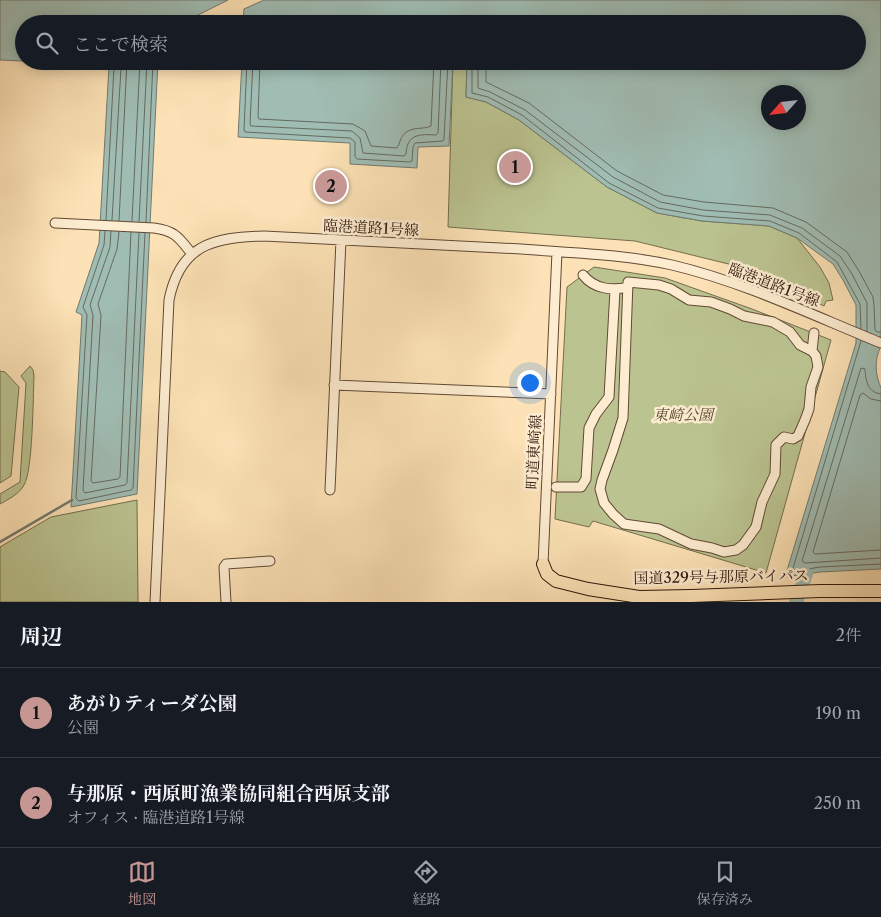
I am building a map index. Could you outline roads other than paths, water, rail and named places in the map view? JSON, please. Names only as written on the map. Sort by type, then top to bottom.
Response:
[{"type":"highway","name":"国道329号与那原バイパス","points":[[543,564],[547,574],[556,581],[588,589],[638,597],[693,599],[783,592],[881,591]]},
{"type":"street","points":[[56,223],[168,230],[192,254]]},
{"type":"street","name":"臨港道路1号線","points":[[155,602],[168,306],[175,277],[185,260],[206,245],[230,237],[264,236],[557,252],[644,260],[696,272],[745,287],[881,343]]},
{"type":"street","points":[[330,490],[341,240]]},
{"type":"street","name":"町道東崎線","points":[[543,564],[557,252]]},
{"type":"street","points":[[583,275],[589,283],[615,290],[628,287]]},
{"type":"street","points":[[628,282],[659,285],[671,289],[689,300],[711,302],[744,316],[773,322],[790,332],[800,345],[812,351],[816,356],[818,367],[811,387],[809,409],[805,420],[798,436],[793,438],[784,437],[776,445],[775,474],[762,502],[756,527],[747,540],[736,550],[724,552],[691,544],[659,530],[624,524],[604,503],[600,489],[601,483],[621,424],[624,397],[628,282]]},
{"type":"street","points":[[556,487],[581,487],[586,480],[589,428],[596,414],[609,397],[615,290]]},
{"type":"street","points":[[812,351],[814,333]]},
{"type":"street","points":[[610,364],[626,351]]},
{"type":"street","points":[[334,384],[551,394]]},
{"type":"street","points":[[609,397],[624,397]]},
{"type":"street","points":[[586,480],[601,483]]},
{"type":"street","points":[[226,602],[224,567],[226,564],[270,562]]},
{"type":"water","points":[[0,0],[228,0],[198,15],[15,15],[15,61],[0,60]]},
{"type":"water","points":[[264,0],[881,0],[881,346],[876,367],[877,378],[881,388],[881,569],[820,572],[785,577],[856,343],[856,305],[833,264],[797,238],[769,226],[702,221],[657,213],[607,187],[519,120],[486,102],[466,97],[467,70],[866,70],[866,15],[244,15],[244,9]]},
{"type":"water","points":[[109,70],[158,70],[137,494],[71,507],[82,315],[76,312],[99,243]]},
{"type":"water","points":[[242,70],[453,70],[449,146],[418,147],[417,168],[350,164],[350,143],[238,137]]},
{"type":"waterway","points":[[0,542],[72,500]]},
{"type":"waterway","points":[[796,602],[806,574]]},
{"type":"place","name":"あがりティーダ公園","points":[[515,167]]},
{"type":"place","name":"与那原・西原町漁業協同組合西原支部","points":[[331,186]]},
{"type":"park label","name":"東崎公園","points":[[683,415]]}]
